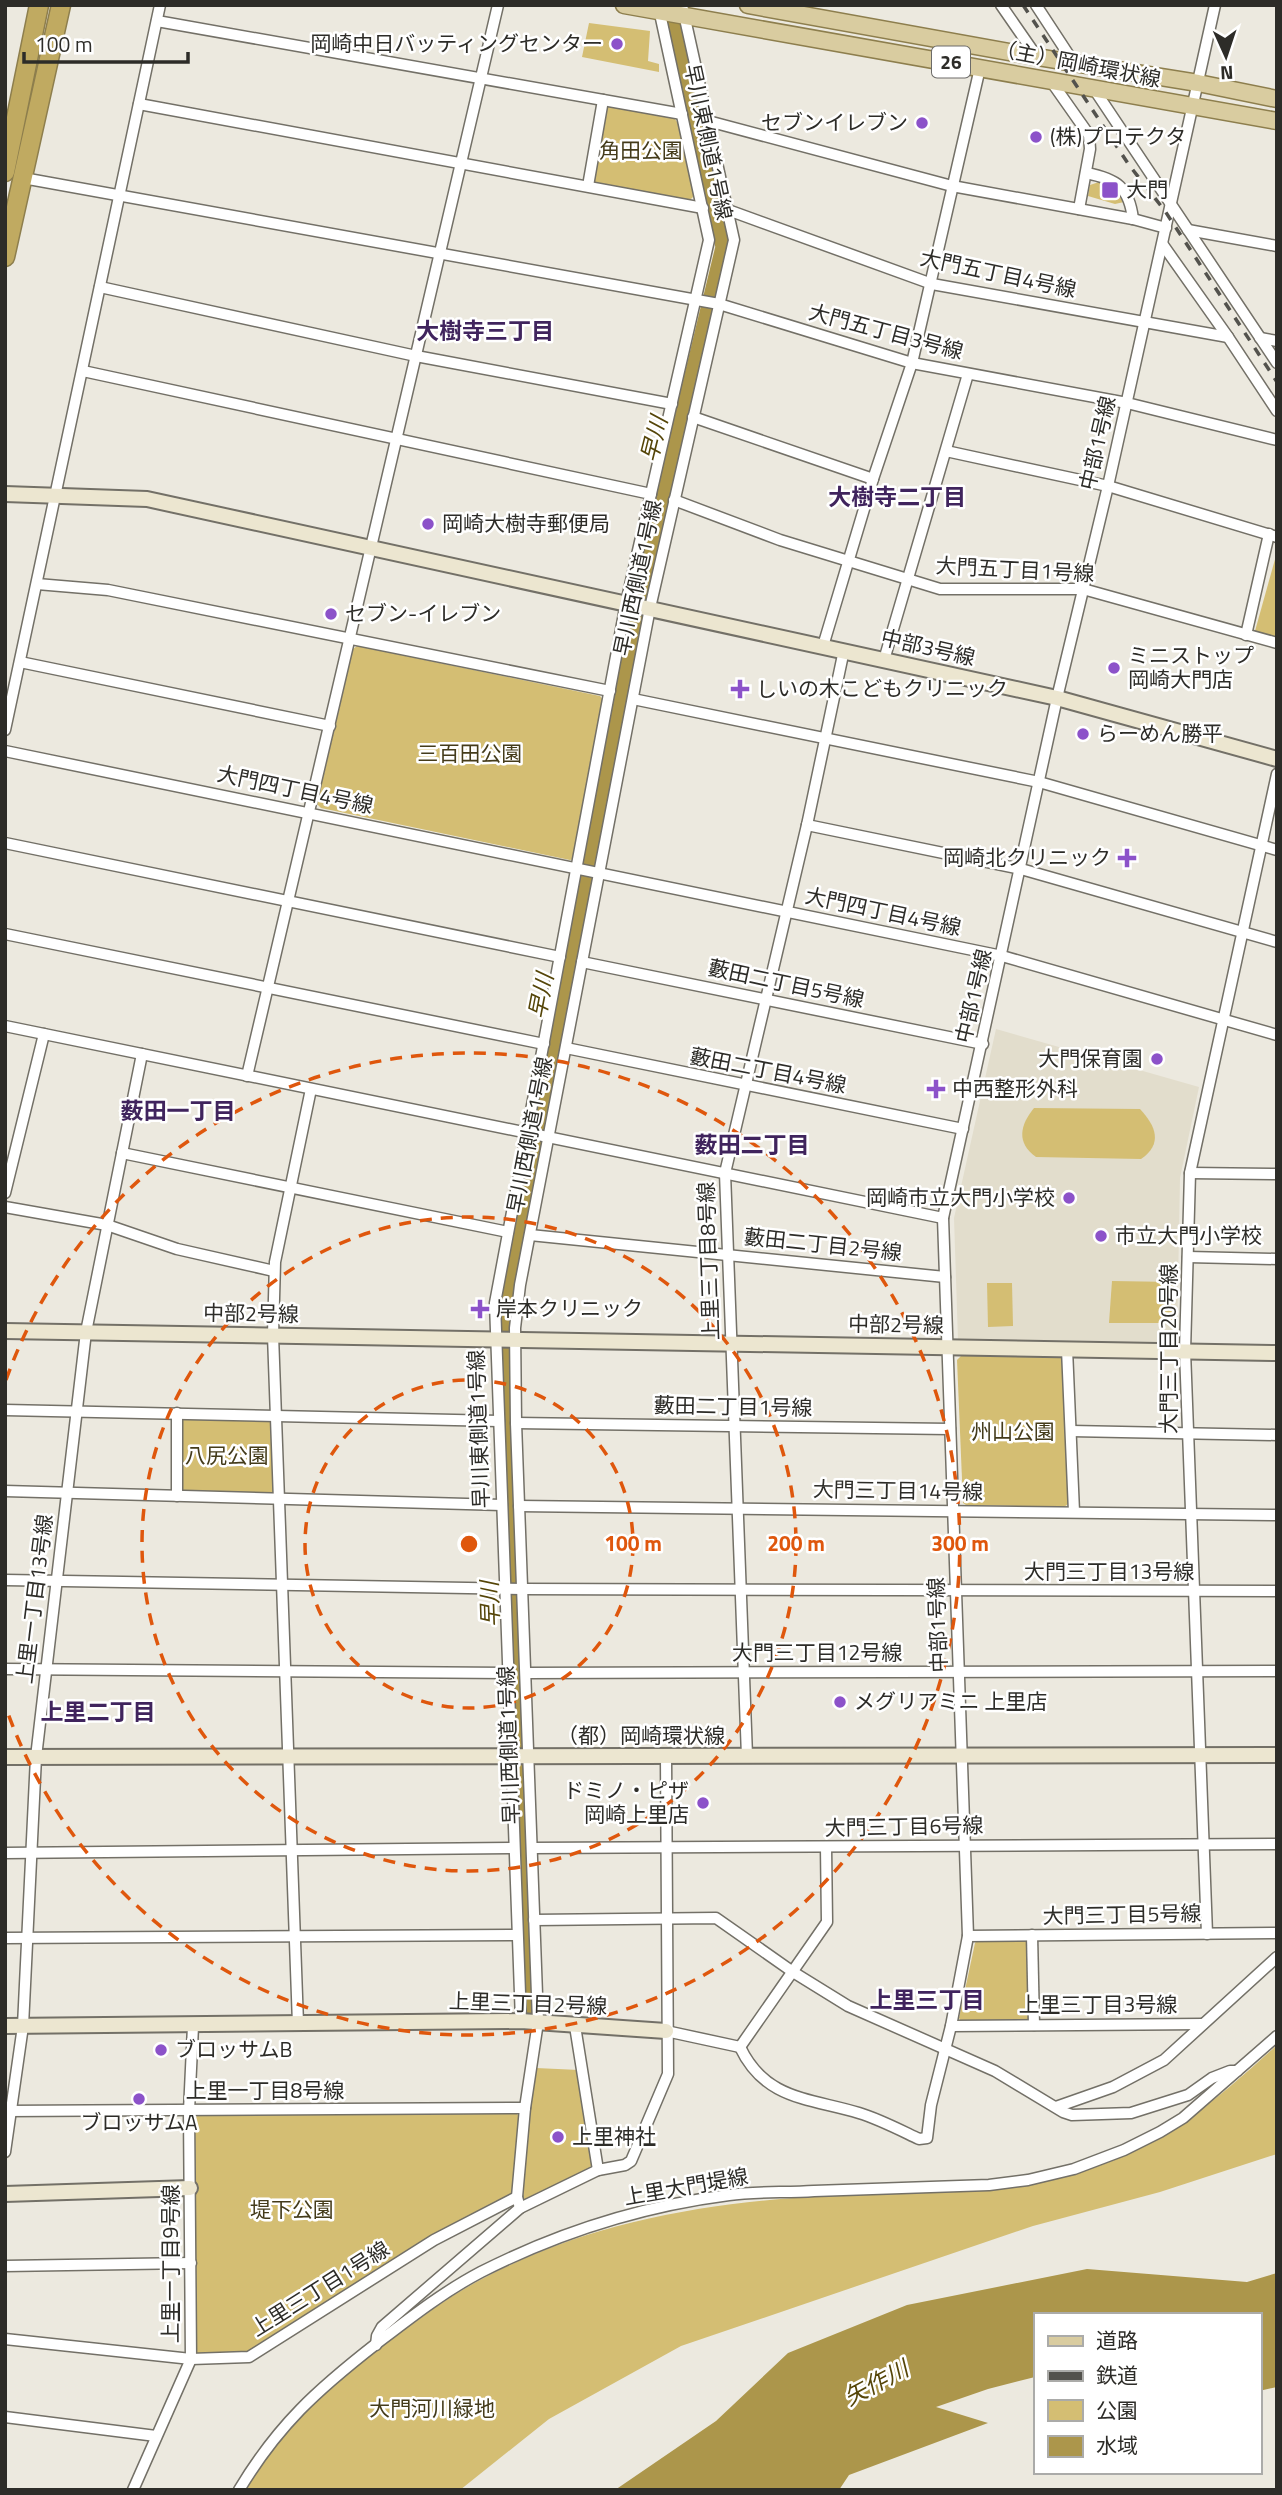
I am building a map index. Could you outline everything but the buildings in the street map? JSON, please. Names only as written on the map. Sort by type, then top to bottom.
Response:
[{"type":"highway","points":[[5,172],[39,5]]},
{"type":"highway","points":[[5,257],[61,5]]},
{"type":"main road","name":"（主）岡崎環状線","points":[[624,5],[683,10],[979,68],[1277,121]]},
{"type":"main road","name":"（主）岡崎環状線","points":[[748,5],[1277,99]]},
{"type":"street","points":[[5,730],[160,5]]},
{"type":"street","points":[[247,1076],[498,5]]},
{"type":"street","points":[[1001,5],[1037,57]]},
{"type":"street","points":[[1036,5],[1075,64]]},
{"type":"street","name":"中部1号線","points":[[944,2049],[968,1936],[943,1218],[1215,5]]},
{"type":"street","name":"早川東側道1号線","points":[[578,868],[625,603],[709,240],[659,8]]},
{"type":"street","name":"早川西側道1号線","points":[[519,2203],[525,2108],[538,2022],[515,1340],[520,1285],[650,608],[734,240],[683,10]]},
{"type":"street","points":[[157,21],[682,114]]},
{"type":"street","points":[[823,646],[873,479],[912,363],[979,68]]},
{"type":"street","points":[[1051,81],[1089,135],[1090,149],[1079,209]]},
{"type":"street","points":[[1094,89],[1277,363]]},
{"type":"street","points":[[588,186],[603,100]]},
{"type":"street","points":[[139,104],[703,208]]},
{"type":"street","points":[[708,121],[952,186],[1133,219],[1166,228]]},
{"type":"street","points":[[1086,173],[1108,177],[1117,182],[1126,193],[1133,219]]},
{"type":"street","points":[[23,178],[696,299]]},
{"type":"street","name":"大門五丁目4号線","points":[[727,210],[932,284],[1228,337]]},
{"type":"street","points":[[1188,230],[1277,246]]},
{"type":"street","points":[[1163,245],[1277,411]]},
{"type":"street","points":[[100,287],[416,356],[672,404]]},
{"type":"street","name":"大門五丁目3号線","points":[[696,299],[912,363],[1127,403],[1277,440]]},
{"type":"street","points":[[1260,338],[1277,341]]},
{"type":"street","points":[[83,371],[651,494]]},
{"type":"street","points":[[884,660],[968,374]]},
{"type":"street","points":[[693,417],[873,479]]},
{"type":"street","points":[[946,451],[1108,486],[1273,535],[1246,635]]},
{"type":"street","name":"中部3号線","points":[[5,494],[146,499],[1058,698],[1277,760]]},
{"type":"street","name":"大門五丁目1号線","points":[[674,500],[780,540],[940,589],[1083,589],[1277,643]]},
{"type":"street","points":[[37,584],[108,590],[610,691]]},
{"type":"street","name":"上里三丁目8号線","points":[[747,1756],[725,1173],[807,825],[844,650]]},
{"type":"street","points":[[20,662],[330,726]]},
{"type":"street","points":[[633,699],[1039,782],[1277,850]]},
{"type":"street","name":"大門四丁目4号線","points":[[5,751],[1002,956],[1277,1035]]},
{"type":"street","name":"大門三丁目20号線","points":[[1207,1934],[1185,1351],[1189,1173],[1277,774]]},
{"type":"street","points":[[807,825],[1021,869],[1277,942]]},
{"type":"street","points":[[5,843],[560,957]]},
{"type":"street","points":[[5,934],[544,1044],[578,868]]},
{"type":"street","name":"藪田二丁目5号線","points":[[582,962],[983,1044]]},
{"type":"street","points":[[5,1026],[943,1218]]},
{"type":"street","points":[[5,1193],[44,1034]]},
{"type":"street","name":"早川東側道1号線","points":[[521,2021],[495,1303],[544,1044]]},
{"type":"street","name":"藪田二丁目4号線","points":[[566,1048],[963,1129]]},
{"type":"street","name":"上里一丁目13号線","points":[[5,2152],[8,2111],[23,2026],[36,1757],[86,1332],[142,1055]]},
{"type":"street","points":[[298,2024],[273,1335],[274,1271],[311,1089]]},
{"type":"street","points":[[121,1153],[508,1232]]},
{"type":"street","points":[[1189,1173],[1277,1174]]},
{"type":"street","points":[[5,1207],[107,1225],[177,1249],[274,1271]]},
{"type":"street","name":"藪田二丁目2号線","points":[[530,1235],[945,1277]]},
{"type":"street","points":[[1188,1257],[1277,1259]]},
{"type":"street","name":"中部2号線","points":[[5,1331],[1277,1353]]},
{"type":"street","points":[[1067,1349],[1073,1512]]},
{"type":"street","points":[[5,1410],[499,1421]]},
{"type":"street","points":[[177,1413],[177,1496]]},
{"type":"street","name":"藪田二丁目1号線","points":[[516,1423],[950,1429]]},
{"type":"street","points":[[1071,1431],[1277,1435]]},
{"type":"street","points":[[5,1491],[502,1505]]},
{"type":"street","name":"大門三丁目14号線","points":[[519,1506],[1277,1515]]},
{"type":"street","name":"大門三丁目13号線","points":[[5,1580],[505,1589],[1277,1591]]},
{"type":"street","points":[[5,1669],[507,1673]]},
{"type":"street","name":"大門三丁目12号線","points":[[526,1672],[1277,1671]]},
{"type":"street","name":"（都）岡崎環状線","points":[[5,1757],[1277,1755]]},
{"type":"street","points":[[666,1757],[666,2031]]},
{"type":"street","name":"大門三丁目6号線","points":[[532,1848],[1277,1844]]},
{"type":"street","points":[[826,1847],[827,1922],[740,2047],[749,2066],[786,2094],[861,2113],[919,2138],[927,2138],[931,2105],[944,2049]]},
{"type":"street","points":[[5,1853],[514,1848]]},
{"type":"street","points":[[534,1920],[716,1918],[793,1972],[848,2006],[995,2071],[1072,2115],[1130,2113],[1188,2095],[1212,2078],[1237,2071]]},
{"type":"street","name":"大門三丁目5号線","points":[[968,1936],[1277,1933]]},
{"type":"street","points":[[5,1938],[517,1935]]},
{"type":"street","points":[[1032,1936],[1034,2025]]},
{"type":"street","points":[[1056,2107],[1112,2088],[1164,2060],[1277,1957]]},
{"type":"street","name":"上里三丁目2号線","points":[[5,2026],[521,2021],[666,2031],[740,2047]]},
{"type":"street","name":"上里三丁目3号線","points":[[951,2026],[1203,2024]]},
{"type":"street","name":"上里一丁目9号線","points":[[133,2490],[191,2359],[189,2111],[192,2026]]},
{"type":"street","points":[[575,2026],[598,2170]]},
{"type":"street","name":"上里三丁目1号線","points":[[5,2339],[191,2359],[249,2357],[435,2240],[598,2170],[625,2165],[631,2161],[668,2074],[666,2031]]},
{"type":"street","name":"上里大門堤線","points":[[239,2490],[276,2435],[309,2398],[417,2312],[481,2272],[540,2245],[604,2222],[730,2195],[989,2185],[1028,2180],[1074,2169],[1124,2150],[1183,2118],[1277,2036]]},
{"type":"street","name":"上里一丁目8号線","points":[[8,2111],[525,2108]]},
{"type":"street","points":[[5,2194],[190,2188]]},
{"type":"street","points":[[376,2344],[382,2328],[519,2203]]},
{"type":"street","points":[[5,2266],[191,2263]]},
{"type":"street","points":[[5,2417],[156,2436]]},
{"type":"shaded area","name":"岡崎市立大門小学校","points":[[996,1029],[1199,1087],[1180,1178],[1175,1344],[958,1340],[954,1218]]},
{"type":"green space","name":"岡崎中日バッティングセンター","points":[[589,23],[650,31],[648,61],[659,64],[659,72],[582,57]]},
{"type":"green space","name":"角田公園","points":[[610,106],[674,118],[678,123],[694,196],[690,200],[595,182],[592,178],[605,109]]},
{"type":"green space","points":[[1102,181],[1108,183],[1124,202],[1115,204],[1088,196],[1090,185]]},
{"type":"green space","points":[[1277,552],[1277,637],[1255,631]]},
{"type":"green space","name":"三百田公園","points":[[357,646],[600,696],[603,700],[574,859],[321,808],[317,804],[353,649]]},
{"type":"green space","points":[[1034,1108],[1140,1109],[1153,1128],[1155,1141],[1141,1159],[1036,1157],[1025,1146],[1022,1134]]},
{"type":"green space","points":[[1112,1281],[1174,1282],[1173,1323],[1109,1323]]},
{"type":"green space","points":[[987,1283],[1012,1283],[1013,1326],[988,1327]]},
{"type":"green space","name":"州山公園","points":[[963,1354],[1062,1358],[1068,1504],[1064,1507],[963,1503],[957,1360]]},
{"type":"green space","name":"八尻公園","points":[[184,1419],[271,1423],[273,1492],[184,1491],[180,1487],[180,1422]]},
{"type":"green space","points":[[977,1940],[1027,1940],[1030,1943],[1030,2017],[1027,2020],[961,2021],[959,2018]]},
{"type":"green space","name":"大門河川緑地","points":[[1277,2045],[1277,2154],[1160,2192],[1033,2226],[681,2346],[549,2419],[460,2490],[246,2490],[274,2448],[306,2411],[362,2361],[454,2295],[541,2251],[633,2222],[728,2205],[825,2196],[958,2192],[1055,2179],[1115,2160],[1165,2134],[1234,2084]]},
{"type":"green space","points":[[536,2068],[579,2070],[594,2163],[588,2169],[526,2201],[523,2197],[529,2116]]},
{"type":"green space","name":"堤下公園","points":[[515,2112],[519,2116],[513,2193],[507,2198],[432,2236],[247,2352],[200,2355],[196,2352],[195,2118],[198,2115]]},
{"type":"water","name":"矢作川","points":[[1087,2269],[1247,2282],[1277,2273],[1277,2387],[1261,2391],[1261,2313],[1034,2313],[1034,2377],[988,2389],[936,2407],[988,2423],[849,2475],[839,2490],[615,2490],[716,2421],[788,2353],[907,2305]]},
{"type":"waterway","name":"早川","points":[[529,2012],[505,1326],[508,1291],[641,594],[725,247],[671,5]]},
{"type":"railway","points":[[1023,5],[1129,165],[1165,211],[1277,382]]},
{"type":"place","name":"岡崎中日バッティングセンター","points":[[617,44]]},
{"type":"place","name":"セブンイレブン","points":[[922,123]]},
{"type":"place","name":"(株)プロテクタ","points":[[1036,137]]},
{"type":"place","name":"大門","points":[[1110,190]]},
{"type":"place","name":"岡崎大樹寺郵便局","points":[[428,524]]},
{"type":"place","name":"セブン-イレブン","points":[[331,614]]},
{"type":"place","name":"ミニストップ 岡崎大門店","points":[[1114,668]]},
{"type":"place","name":"しいの木こどもクリニック","points":[[740,689]]},
{"type":"place","name":"らーめん勝平","points":[[1083,734]]},
{"type":"place","name":"岡崎北クリニック","points":[[1127,858]]},
{"type":"place","name":"大門保育園","points":[[1157,1059]]},
{"type":"place","name":"中西整形外科","points":[[936,1089]]},
{"type":"place","name":"岡崎市立大門小学校","points":[[1069,1198]]},
{"type":"place","name":"市立大門小学校","points":[[1101,1236]]},
{"type":"place","name":"岸本クリニック","points":[[480,1309]]},
{"type":"place","name":"メグリアミニ 上里店","points":[[840,1702]]},
{"type":"place","name":"ドミノ・ピザ 岡崎上里店","points":[[703,1803]]},
{"type":"place","name":"ブロッサムB","points":[[161,2050]]},
{"type":"place","name":"ブロッサムA","points":[[139,2099]]},
{"type":"place","name":"上里神社","points":[[558,2137]]},
{"type":"district","name":"大樹寺三丁目","points":[[485,331]]},
{"type":"district","name":"大樹寺二丁目","points":[[897,497]]},
{"type":"district","name":"薮田一丁目","points":[[178,1111]]},
{"type":"district","name":"薮田二丁目","points":[[752,1145]]},
{"type":"district","name":"上里二丁目","points":[[98,1712]]},
{"type":"district","name":"上里三丁目","points":[[927,2000]]}]
